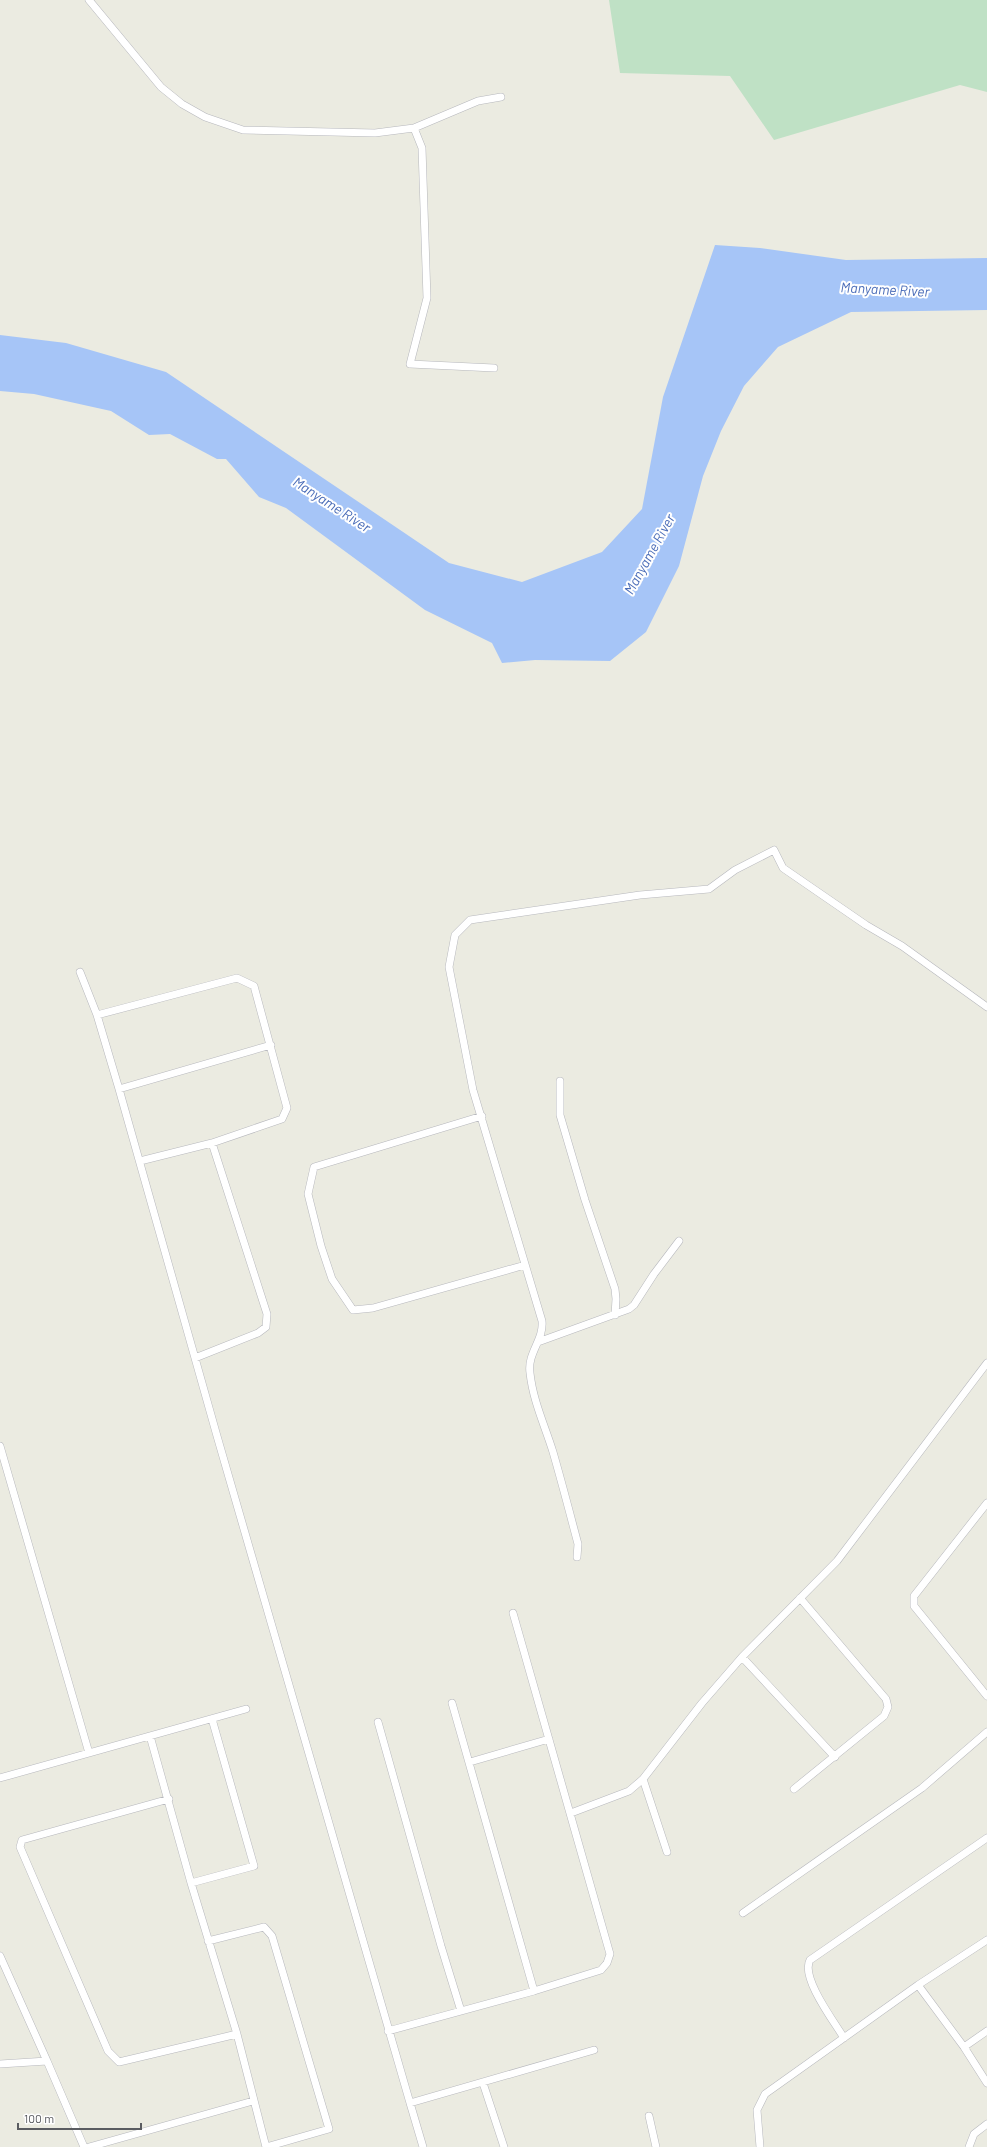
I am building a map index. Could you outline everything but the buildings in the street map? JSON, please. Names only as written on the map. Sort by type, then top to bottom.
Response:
[{"type":"street","points":[[89,0],[161,87],[182,104],[223,124],[243,130],[270,132],[375,133],[414,128],[478,101],[500,97]]},
{"type":"street","points":[[414,128],[422,148],[428,298],[410,364],[494,368]]},
{"type":"street","points":[[577,1557],[578,1544],[553,1452],[536,1402],[529,1372],[530,1356],[538,1342],[542,1321],[524,1265],[482,1116],[473,1090],[449,967],[455,935],[470,920],[640,895],[709,889],[739,868],[774,850],[783,868],[854,916],[902,946],[987,1007]]},
{"type":"street","points":[[80,972],[97,1015],[119,1089],[388,2031],[423,2147]]},
{"type":"street","points":[[97,1015],[237,978],[254,986],[287,1108],[282,1119],[212,1143],[140,1162]]},
{"type":"street","points":[[119,1089],[271,1045]]},
{"type":"street","points":[[560,1081],[560,1115],[585,1200],[615,1289],[615,1315]]},
{"type":"street","points":[[482,1116],[314,1167],[308,1194],[321,1246],[332,1279],[353,1310],[374,1308],[524,1265]]},
{"type":"street","points":[[195,1358],[258,1333],[266,1327],[267,1314],[212,1143]]},
{"type":"street","points":[[538,1342],[615,1315],[634,1305],[654,1274],[679,1241]]},
{"type":"street","points":[[571,1813],[629,1791],[643,1779],[702,1703],[742,1657],[837,1561],[987,1363]]},
{"type":"street","points":[[0,1446],[89,1753]]},
{"type":"street","points":[[987,1502],[914,1596],[913,1601],[914,1606],[987,1696]]},
{"type":"street","points":[[794,1789],[884,1716],[888,1707],[886,1699],[800,1598]]},
{"type":"street","points":[[388,2031],[534,1992],[601,1970],[607,1964],[610,1954],[513,1613]]},
{"type":"street","points":[[742,1657],[834,1757]]},
{"type":"street","points":[[452,1703],[470,1762],[534,1992]]},
{"type":"street","points":[[0,1778],[246,1709]]},
{"type":"street","points":[[191,1883],[254,1866],[212,1718]]},
{"type":"street","points":[[378,1722],[441,1946],[461,2011]]},
{"type":"street","points":[[743,1913],[922,1788],[987,1732]]},
{"type":"street","points":[[150,1736],[169,1798],[191,1883],[208,1941],[237,2034],[266,2147],[329,2129],[272,1936],[264,1927],[208,1941]]},
{"type":"street","points":[[470,1762],[549,1739]]},
{"type":"street","points":[[643,1779],[667,1852]]},
{"type":"street","points":[[169,1798],[22,1840],[20,1847],[108,2051],[119,2062],[237,2034]]},
{"type":"street","points":[[844,2038],[818,1997],[808,1968],[810,1960],[987,1838]]},
{"type":"street","points":[[760,2147],[757,2110],[765,2094],[918,1985],[987,1940]]},
{"type":"street","points":[[0,1956],[84,2147]]},
{"type":"street","points":[[918,1985],[964,2047],[987,2083]]},
{"type":"street","points":[[964,2047],[987,2031]]},
{"type":"street","points":[[410,2103],[594,2050]]},
{"type":"street","points":[[0,2064],[47,2061]]},
{"type":"street","points":[[483,2083],[504,2147]]},
{"type":"street","points":[[89,2147],[253,2101]]},
{"type":"street","points":[[650,2116],[656,2147]]},
{"type":"street","points":[[969,2147],[974,2134],[987,2124]]},
{"type":"green space","points":[[609,0],[987,0],[987,92],[960,85],[774,140],[730,76],[620,73]]},
{"type":"water","name":"Manyame River","points":[[715,245],[760,248],[846,260],[987,258],[987,310],[851,312],[778,347],[744,386],[721,431],[703,476],[679,566],[646,632],[610,661],[535,660],[502,663],[492,643],[425,610],[286,508],[259,497],[226,459],[217,459],[170,434],[149,435],[111,411],[34,394],[0,391],[0,335],[66,343],[166,372],[449,563],[522,582],[602,552],[642,509],[663,397]]}]
